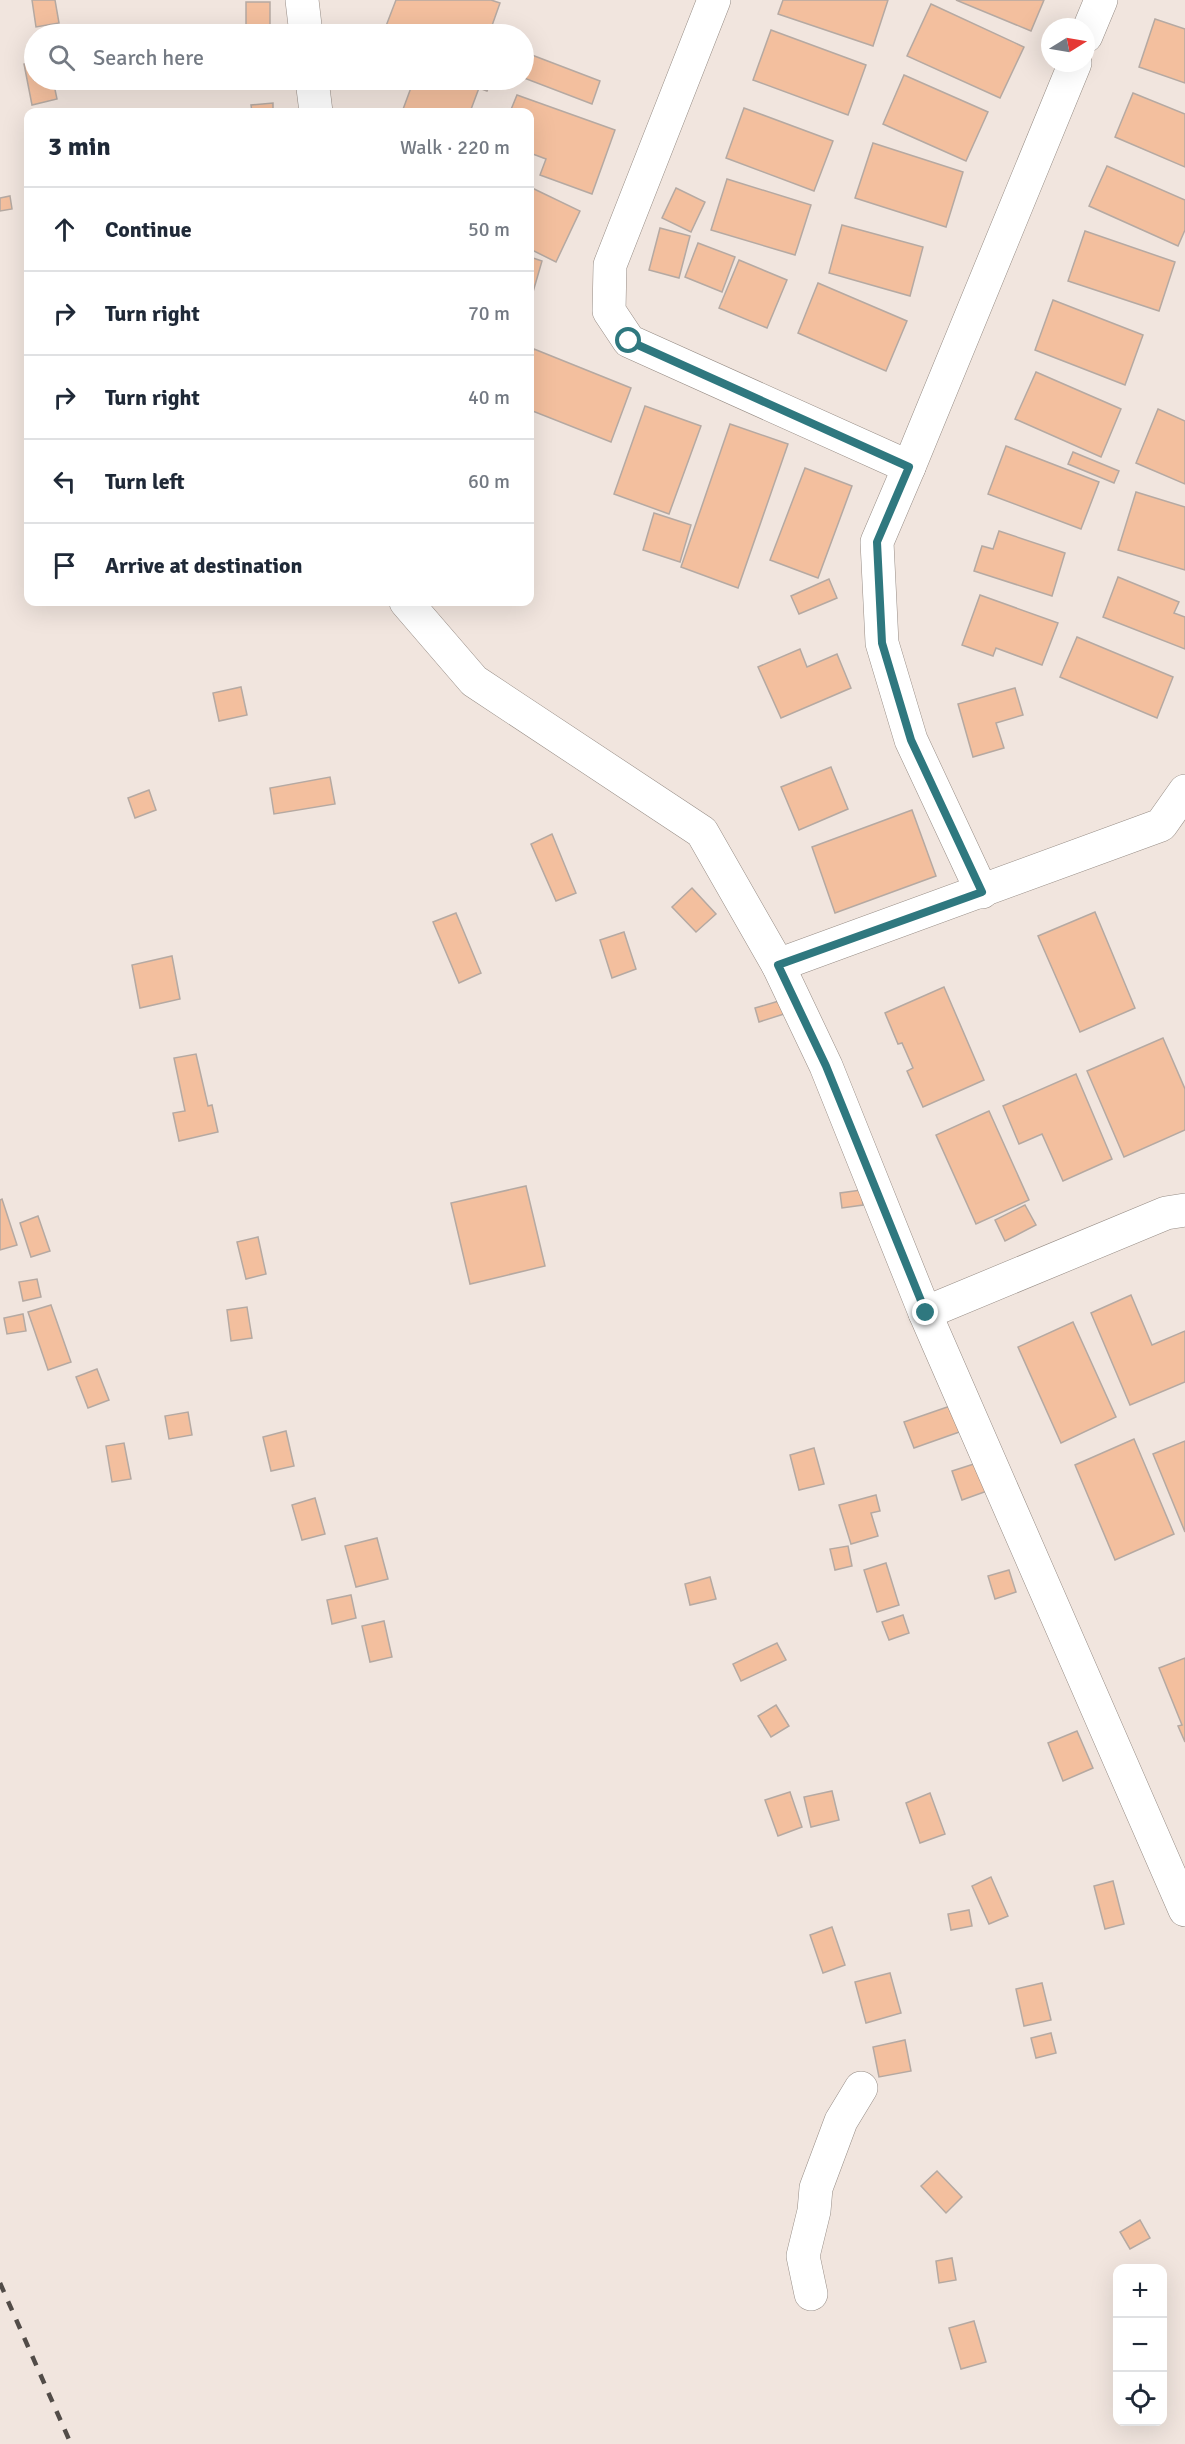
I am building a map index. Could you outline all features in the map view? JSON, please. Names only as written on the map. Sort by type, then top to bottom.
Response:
[{"type":"street","points":[[302,0],[305,24]]},
{"type":"street","points":[[714,0],[610,265],[609,311],[629,341],[909,467]]},
{"type":"street","points":[[1094,18],[1101,0]]},
{"type":"street","points":[[982,892],[911,740],[882,643],[877,542],[1071,72]]},
{"type":"street","points":[[313,90],[316,108]]},
{"type":"street","points":[[409,606],[474,681],[702,832],[778,965],[826,1066],[926,1313],[1185,1910]]},
{"type":"street","points":[[778,965],[1161,825],[1185,791]]},
{"type":"street","points":[[926,1313],[1166,1213],[1185,1210]]},
{"type":"street","points":[[812,2294],[803,2256],[814,2211],[816,2188],[841,2121],[861,2088]]},
{"type":"building","points":[[32,0],[55,0],[59,23],[36,24]]},
{"type":"building","points":[[396,0],[491,0],[500,3],[493,24],[387,24]]},
{"type":"building","points":[[783,0],[888,0],[873,46],[778,14]]},
{"type":"building","points":[[956,0],[1044,0],[1031,31]]},
{"type":"building","points":[[246,2],[270,2],[270,24],[246,24]]},
{"type":"building","points":[[931,4],[1024,47],[1000,98],[907,56]]},
{"type":"building","points":[[1155,19],[1185,29],[1185,83],[1139,67]]},
{"type":"building","points":[[771,30],[866,65],[848,115],[753,80]]},
{"type":"building","points":[[534,56],[600,81],[592,104],[534,82]]},
{"type":"building","points":[[904,75],[988,112],[966,161],[883,124]]},
{"type":"building","points":[[29,90],[55,90],[57,99],[32,105]]},
{"type":"building","points":[[410,90],[478,90],[472,108],[403,108]]},
{"type":"building","points":[[1133,93],[1185,114],[1185,167],[1115,137]]},
{"type":"building","points":[[517,95],[615,130],[592,194],[540,175],[546,159],[534,154],[534,108],[512,108]]},
{"type":"building","points":[[273,103],[273,108],[251,108],[251,105]]},
{"type":"building","points":[[744,108],[833,141],[814,191],[726,158]]},
{"type":"building","points":[[873,143],[963,172],[946,227],[855,198]]},
{"type":"building","points":[[1107,166],[1185,200],[1185,230],[1178,246],[1089,206]]},
{"type":"building","points":[[727,179],[811,205],[795,255],[711,230]]},
{"type":"building","points":[[676,188],[705,202],[691,232],[662,218]]},
{"type":"building","points":[[534,189],[580,211],[556,262],[534,251]]},
{"type":"building","points":[[10,196],[12,209],[0,211],[0,198]]},
{"type":"building","points":[[842,225],[923,247],[910,296],[829,273]]},
{"type":"building","points":[[660,228],[690,236],[679,278],[649,270]]},
{"type":"building","points":[[1085,231],[1175,262],[1159,311],[1068,281]]},
{"type":"building","points":[[698,243],[735,257],[722,292],[685,277]]},
{"type":"building","points":[[534,258],[542,261],[534,289]]},
{"type":"building","points":[[739,260],[787,280],[767,328],[719,308]]},
{"type":"building","points":[[818,283],[907,321],[886,371],[798,333]]},
{"type":"building","points":[[1053,300],[1143,335],[1125,385],[1035,350]]},
{"type":"building","points":[[534,349],[631,388],[611,442],[534,412]]},
{"type":"building","points":[[1036,372],[1121,409],[1101,457],[1015,419]]},
{"type":"building","points":[[645,406],[701,426],[669,514],[614,494]]},
{"type":"building","points":[[1158,409],[1185,421],[1185,484],[1136,463]]},
{"type":"building","points":[[730,424],[788,444],[738,588],[681,567]]},
{"type":"building","points":[[1006,446],[1099,482],[1081,529],[988,494]]},
{"type":"building","points":[[1073,452],[1119,471],[1114,483],[1068,464]]},
{"type":"building","points":[[805,468],[852,486],[818,578],[770,560]]},
{"type":"building","points":[[1136,492],[1185,507],[1185,570],[1118,550]]},
{"type":"building","points":[[654,513],[691,525],[680,562],[643,550]]},
{"type":"building","points":[[999,531],[1065,553],[1052,596],[974,571],[982,546],[993,549]]},
{"type":"building","points":[[1118,577],[1179,602],[1174,613],[1185,617],[1185,649],[1103,617]]},
{"type":"building","points":[[829,579],[837,598],[799,614],[791,596]]},
{"type":"building","points":[[980,595],[1058,623],[1042,665],[996,648],[993,656],[962,645]]},
{"type":"building","points":[[1077,637],[1173,677],[1157,718],[1060,677]]},
{"type":"building","points":[[800,649],[807,667],[837,654],[851,688],[781,718],[758,667]]},
{"type":"building","points":[[241,687],[247,715],[219,721],[213,693]]},
{"type":"building","points":[[1015,688],[1023,715],[996,723],[1004,748],[973,757],[958,704]]},
{"type":"building","points":[[831,767],[848,809],[799,830],[781,787]]},
{"type":"building","points":[[330,777],[335,804],[274,814],[270,788]]},
{"type":"building","points":[[149,790],[156,810],[135,818],[128,798]]},
{"type":"building","points":[[912,810],[936,876],[835,913],[812,847]]},
{"type":"building","points":[[552,834],[576,893],[556,901],[531,844]]},
{"type":"building","points":[[692,888],[716,914],[696,932],[672,907]]},
{"type":"building","points":[[1095,912],[1135,1008],[1080,1032],[1038,936]]},
{"type":"building","points":[[456,913],[481,973],[459,983],[433,922]]},
{"type":"building","points":[[624,932],[636,969],[612,978],[600,940]]},
{"type":"building","points":[[172,956],[180,999],[140,1008],[132,965]]},
{"type":"building","points":[[944,987],[984,1080],[923,1107],[907,1071],[913,1068],[902,1043],[898,1044],[885,1013]]},
{"type":"building","points":[[779,1001],[784,1014],[759,1022],[755,1008]]},
{"type":"building","points":[[1163,1038],[1185,1089],[1185,1130],[1124,1157],[1087,1071]]},
{"type":"building","points":[[196,1054],[208,1106],[212,1105],[218,1132],[179,1141],[173,1113],[185,1111],[174,1058]]},
{"type":"building","points":[[1076,1074],[1112,1159],[1063,1181],[1042,1134],[1019,1144],[1003,1106]]},
{"type":"building","points":[[989,1111],[1029,1200],[976,1224],[936,1135]]},
{"type":"building","points":[[526,1186],[545,1266],[470,1284],[451,1203]]},
{"type":"building","points":[[861,1190],[863,1205],[842,1208],[840,1193]]},
{"type":"building","points":[[2,1199],[17,1245],[0,1250],[0,1200]]},
{"type":"building","points":[[1025,1205],[1036,1225],[1005,1241],[995,1220]]},
{"type":"building","points":[[38,1216],[50,1251],[31,1257],[20,1223]]},
{"type":"building","points":[[258,1237],[266,1274],[246,1279],[237,1242]]},
{"type":"building","points":[[37,1279],[41,1297],[23,1301],[19,1282]]},
{"type":"building","points":[[1131,1295],[1152,1345],[1185,1331],[1185,1382],[1130,1405],[1091,1313]]},
{"type":"building","points":[[51,1305],[71,1362],[48,1370],[28,1312]]},
{"type":"building","points":[[247,1307],[252,1338],[231,1341],[227,1310]]},
{"type":"building","points":[[23,1314],[26,1331],[7,1334],[4,1318]]},
{"type":"building","points":[[1073,1322],[1116,1417],[1061,1443],[1018,1347]]},
{"type":"building","points":[[97,1369],[109,1400],[88,1408],[76,1377]]},
{"type":"building","points":[[956,1404],[965,1430],[914,1448],[904,1422]]},
{"type":"building","points":[[188,1412],[192,1435],[169,1439],[165,1416]]},
{"type":"building","points":[[286,1431],[294,1466],[271,1471],[263,1437]]},
{"type":"building","points":[[1134,1439],[1174,1534],[1115,1560],[1075,1465]]},
{"type":"building","points":[[1185,1441],[1185,1532],[1153,1454]]},
{"type":"building","points":[[124,1443],[131,1479],[112,1482],[106,1446]]},
{"type":"building","points":[[814,1448],[824,1484],[799,1490],[790,1455]]},
{"type":"building","points":[[977,1463],[987,1491],[962,1500],[952,1471]]},
{"type":"building","points":[[876,1495],[880,1511],[871,1513],[878,1536],[851,1544],[839,1505]]},
{"type":"building","points":[[315,1498],[325,1534],[302,1540],[292,1505]]},
{"type":"building","points":[[377,1538],[388,1579],[356,1587],[345,1546]]},
{"type":"building","points":[[848,1546],[852,1566],[835,1570],[830,1549]]},
{"type":"building","points":[[886,1563],[899,1605],[877,1612],[864,1570]]},
{"type":"building","points":[[1009,1570],[1016,1592],[995,1599],[988,1576]]},
{"type":"building","points":[[710,1577],[716,1599],[690,1605],[685,1584]]},
{"type":"building","points":[[351,1595],[356,1618],[332,1624],[327,1600]]},
{"type":"building","points":[[903,1615],[909,1633],[889,1640],[882,1622]]},
{"type":"building","points":[[384,1621],[392,1657],[370,1662],[362,1626]]},
{"type":"building","points":[[777,1643],[786,1660],[741,1681],[733,1664]]},
{"type":"building","points":[[1185,1658],[1185,1742],[1178,1726],[1182,1725],[1159,1668]]},
{"type":"building","points":[[776,1705],[789,1726],[771,1737],[758,1716]]},
{"type":"building","points":[[1077,1731],[1093,1768],[1063,1781],[1048,1743]]},
{"type":"building","points":[[832,1791],[839,1820],[811,1827],[804,1797]]},
{"type":"building","points":[[790,1792],[802,1827],[778,1836],[765,1800]]},
{"type":"building","points":[[930,1793],[945,1834],[920,1843],[906,1803]]},
{"type":"building","points":[[991,1877],[1008,1916],[989,1924],[972,1886]]},
{"type":"building","points":[[1113,1881],[1124,1924],[1105,1929],[1094,1886]]},
{"type":"building","points":[[969,1910],[972,1926],[951,1930],[948,1914]]},
{"type":"building","points":[[832,1927],[845,1965],[823,1973],[810,1935]]},
{"type":"building","points":[[890,1973],[901,2013],[866,2023],[855,1982]]},
{"type":"building","points":[[1042,1983],[1051,2020],[1024,2026],[1016,1989]]},
{"type":"building","points":[[1051,2033],[1056,2053],[1036,2058],[1031,2038]]},
{"type":"building","points":[[905,2040],[911,2071],[879,2077],[873,2047]]},
{"type":"building","points":[[937,2171],[962,2197],[946,2213],[921,2186]]},
{"type":"building","points":[[1140,2220],[1150,2238],[1130,2249],[1120,2232]]},
{"type":"building","points":[[952,2258],[956,2280],[939,2283],[936,2261]]},
{"type":"building","points":[[974,2321],[986,2362],[961,2369],[949,2328]]},
{"type":"railway","points":[[0,2283],[71,2444]]},
{"type":"route","points":[[629,341],[909,467],[877,542],[882,643],[911,740],[982,892],[778,965],[826,1066],[926,1313]]}]
